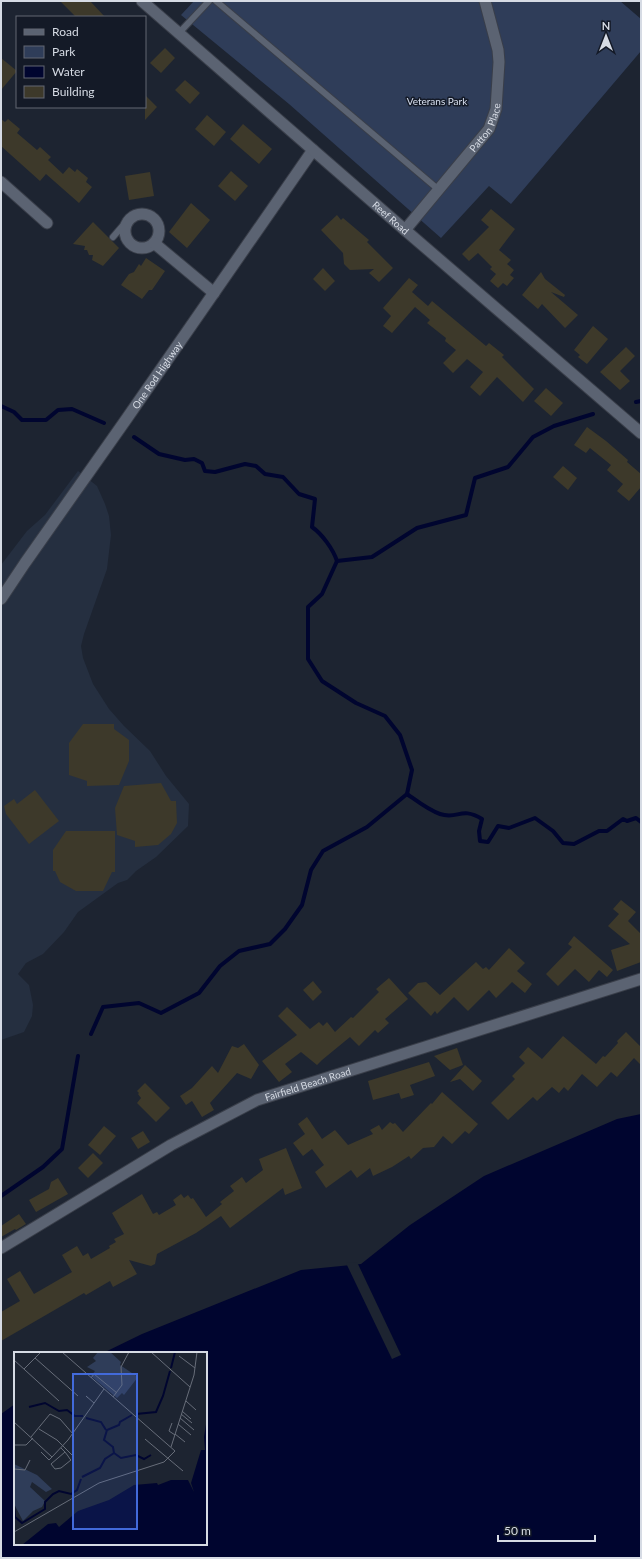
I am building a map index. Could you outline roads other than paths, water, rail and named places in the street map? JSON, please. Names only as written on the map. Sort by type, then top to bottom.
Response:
[{"type":"street","name":"Reef Road","points":[[142,1],[641,433]]},
{"type":"street","name":"Patton Place","points":[[405,230],[489,129],[496,109],[498,50],[485,1]]},
{"type":"street","name":"One Rod Highway","points":[[1,599],[313,150]]},
{"type":"street","points":[[1,182],[46,223]]},
{"type":"street","points":[[139,214],[152,217],[159,226],[159,232],[154,243],[144,248],[133,246],[128,242],[124,233],[126,222],[131,217],[139,214]]},
{"type":"street","points":[[154,243],[214,293]]},
{"type":"street","name":"Fairfield Beach Road","points":[[1,1248],[171,1145],[257,1100],[641,979]]},
{"type":"lane","points":[[179,33],[209,1]]},
{"type":"lane","points":[[216,1],[439,190]]},
{"type":"lane","points":[[112,237],[126,222]]},
{"type":"water","points":[[641,1114],[641,1558],[1,1558],[1,1414],[14,1405],[14,1545],[207,1545],[207,1352],[105,1352],[142,1334],[301,1270],[361,1264],[410,1225],[484,1176],[617,1119]]},
{"type":"waterway","points":[[636,402],[641,401]]},
{"type":"waterway","points":[[1,406],[14,412],[22,420],[46,420],[58,410],[72,409],[104,423]]},
{"type":"waterway","points":[[91,1034],[103,1007],[139,1003],[161,1013],[199,993],[220,966],[239,951],[270,944],[285,929],[302,905],[311,870],[323,851],[367,827],[407,794],[412,770],[400,735],[385,716],[356,703],[322,681],[308,659],[308,607],[322,594],[337,561],[372,557],[417,528],[466,515],[475,478],[508,467],[533,437],[554,426],[593,414]]},
{"type":"waterway","points":[[134,437],[159,454],[185,460],[194,459],[202,463],[205,471],[215,472],[245,464],[256,466],[265,474],[283,477],[299,494],[315,499],[312,527],[327,542],[337,561]]},
{"type":"waterway","points":[[407,794],[427,808],[440,814],[451,815],[464,813],[475,815],[482,819],[479,831],[480,841],[488,842],[498,826],[509,828],[535,818],[553,831],[563,843],[574,844],[599,831],[607,831],[623,819],[627,821],[636,818],[641,822]]},
{"type":"waterway","points":[[1,1196],[43,1167],[62,1149],[78,1056]]},
{"type":"park label","name":"Veterans Park","points":[[437,101]]}]
